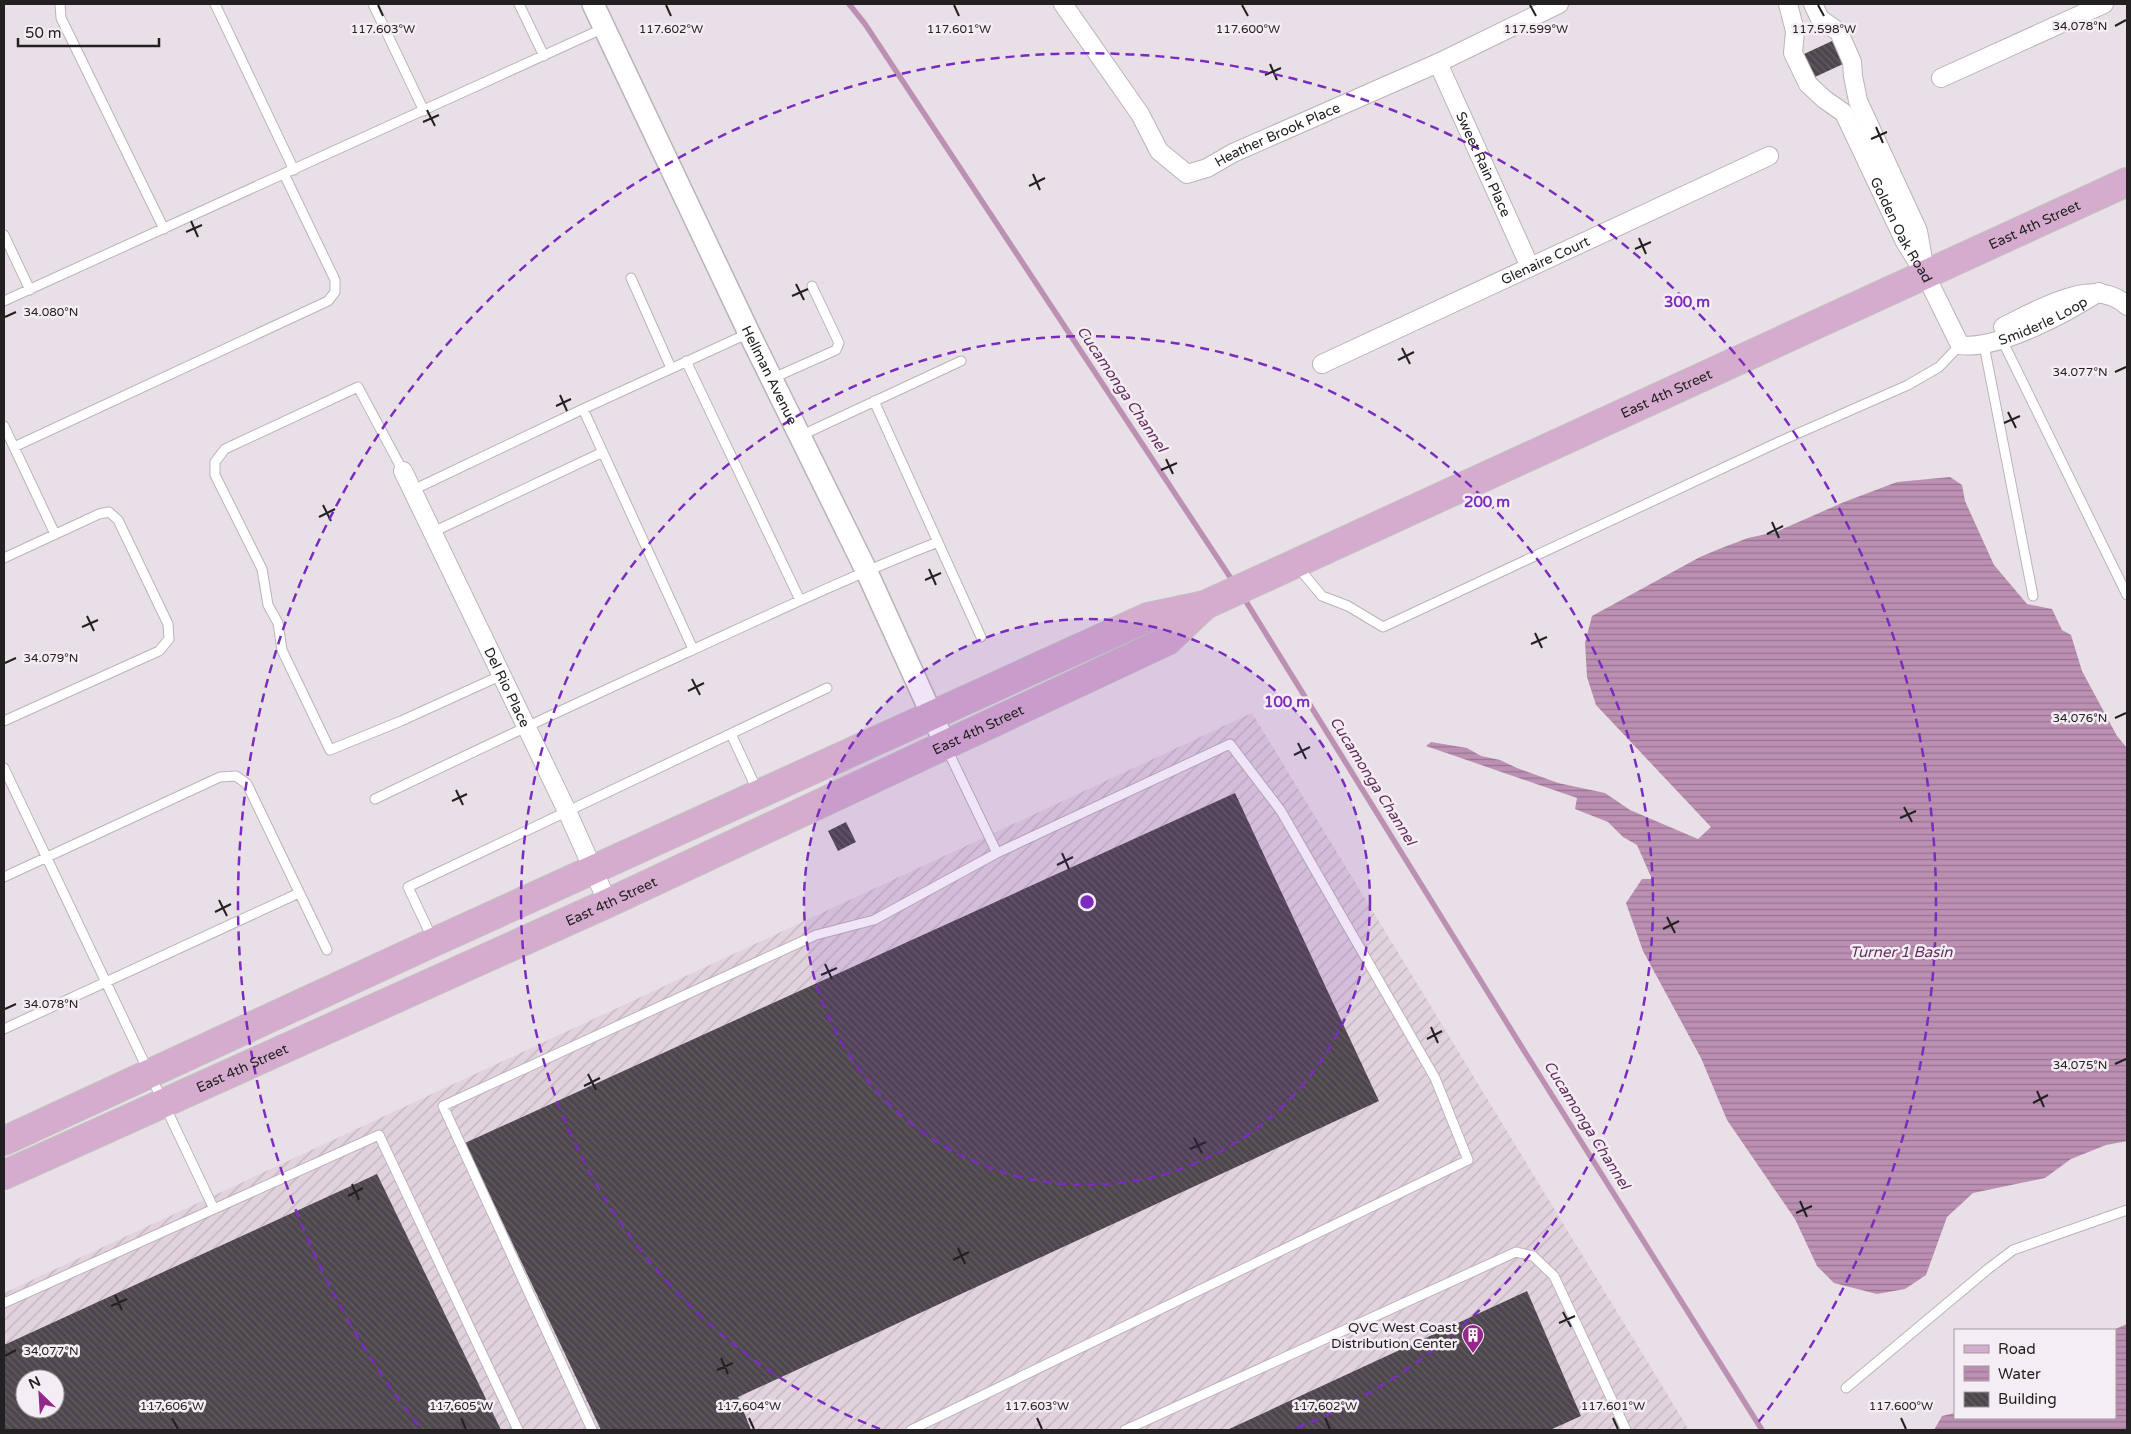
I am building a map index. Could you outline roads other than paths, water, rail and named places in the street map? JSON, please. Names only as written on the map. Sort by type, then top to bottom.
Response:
[{"type":"main road","name":"East 4th Street","points":[[4,1141],[593,869],[1148,617],[1205,605],[1926,276],[2127,182]]},
{"type":"main road","name":"East 4th Street","points":[[4,1175],[162,1102],[608,903],[946,746],[1167,641],[1205,605]]},
{"type":"street","name":"Hellman Avenue","points":[[593,4],[771,379],[866,570],[946,746]]},
{"type":"street","name":"Heather Brook Place","points":[[1064,4],[1140,114],[1159,151],[1187,174],[1207,168],[1233,153],[1438,62],[1559,4]]},
{"type":"street","name":"Golden Oak Road","points":[[1788,4],[1795,31],[1793,53],[1808,84],[1824,100],[1844,113],[1904,240],[1926,276]]},
{"type":"street","name":"Golden Oak Road","points":[[1813,4],[1820,19],[1839,32],[1852,62],[1858,101],[1918,231],[1926,276]]},
{"type":"street","points":[[1941,78],[2104,4]]},
{"type":"street","name":"Sweet Rain Place","points":[[1438,62],[1530,267]]},
{"type":"street","name":"Glenaire Court","points":[[1322,364],[1769,156]]},
{"type":"street","points":[[1926,276],[1960,345]]},
{"type":"street","name":"Smiderle Loop","points":[[1960,345],[1970,347],[2002,340],[2050,311],[2067,298],[2100,292],[2127,306]]},
{"type":"street","name":"Smiderle Loop","points":[[1984,345],[1999,330],[2050,311]]},
{"type":"street","name":"Del Rio Place","points":[[404,471],[567,811],[608,903]]},
{"type":"lane","points":[[60,4],[61,18],[164,229]]},
{"type":"lane","points":[[215,4],[294,170]]},
{"type":"lane","points":[[373,4],[424,111]]},
{"type":"lane","points":[[519,4],[544,56]]},
{"type":"lane","points":[[4,301],[605,28]]},
{"type":"lane","points":[[14,447],[328,301],[335,292],[335,280],[284,174]]},
{"type":"lane","points":[[4,235],[30,290]]},
{"type":"lane","points":[[631,278],[671,368]]},
{"type":"lane","points":[[771,379],[836,350],[839,343],[812,286]]},
{"type":"lane","points":[[413,490],[749,333]]},
{"type":"lane","points":[[2002,340],[2127,595]]},
{"type":"lane","points":[[1295,564],[1322,596],[1348,606],[1384,627],[1783,440],[1908,385],[1939,367],[1960,345]]},
{"type":"lane","points":[[1984,345],[2033,596]]},
{"type":"lane","points":[[800,436],[961,360]]},
{"type":"lane","points":[[686,361],[800,600]]},
{"type":"lane","points":[[404,471],[358,387],[225,449],[215,462],[215,475],[262,569],[268,605],[278,623],[282,650],[330,750],[402,721],[502,675]]},
{"type":"lane","points":[[874,401],[981,637]]},
{"type":"lane","points":[[583,409],[693,649]]},
{"type":"lane","points":[[4,426],[55,534]]},
{"type":"lane","points":[[433,532],[603,452]]},
{"type":"lane","points":[[4,558],[99,514],[109,512],[118,520],[168,624],[169,640],[159,651],[4,720]]},
{"type":"lane","points":[[375,799],[526,726],[800,600],[866,570],[938,542]]},
{"type":"lane","points":[[434,942],[408,887],[827,688]]},
{"type":"lane","points":[[731,734],[759,794]]},
{"type":"lane","points":[[592,1430],[443,1106],[816,935],[874,920],[997,853],[1230,744],[1281,810],[1435,1078],[1468,1160],[911,1430]]},
{"type":"lane","points":[[946,746],[997,853]]},
{"type":"lane","points":[[4,768],[214,1209]]},
{"type":"lane","points":[[4,877],[220,777],[236,776],[247,784],[326,950]]},
{"type":"lane","points":[[4,1029],[299,893]]},
{"type":"lane","points":[[4,1303],[379,1135],[518,1430]]},
{"type":"lane","points":[[1846,1388],[2013,1250],[2127,1210]]},
{"type":"lane","points":[[1125,1430],[1516,1252],[1533,1256],[1554,1276],[1626,1430]]},
{"type":"water","name":"Turner 1 Basin","points":[[1950,477],[1962,485],[1965,501],[1994,565],[2027,604],[2052,609],[2062,630],[2071,635],[2082,671],[2117,736],[2127,748],[2127,1141],[2106,1145],[2071,1159],[2045,1178],[1973,1193],[1947,1217],[1926,1275],[1905,1289],[1877,1294],[1834,1283],[1817,1266],[1795,1219],[1727,1120],[1701,1058],[1643,951],[1626,903],[1642,879],[1652,879],[1637,845],[1623,837],[1608,822],[1575,809],[1577,798],[1426,746],[1431,742],[1467,748],[1481,756],[1500,760],[1558,783],[1605,793],[1630,810],[1698,839],[1711,827],[1596,705],[1587,677],[1585,643],[1592,616],[1700,557],[1719,549],[1748,538],[1776,532],[1844,502],[1897,482]]},
{"type":"water","points":[[2127,1324],[2127,1430],[1934,1430],[1942,1416],[1954,1413],[1954,1419],[2116,1419],[2115,1329]]},
{"type":"waterway","name":"Cucamonga Channel","points":[[849,4],[865,24],[1234,583]]},
{"type":"waterway","name":"Cucamonga Channel","points":[[1242,595],[1762,1430]]},
{"type":"place","name":"QVC West Coast Distribution Center","points":[[1473,1354]]}]
